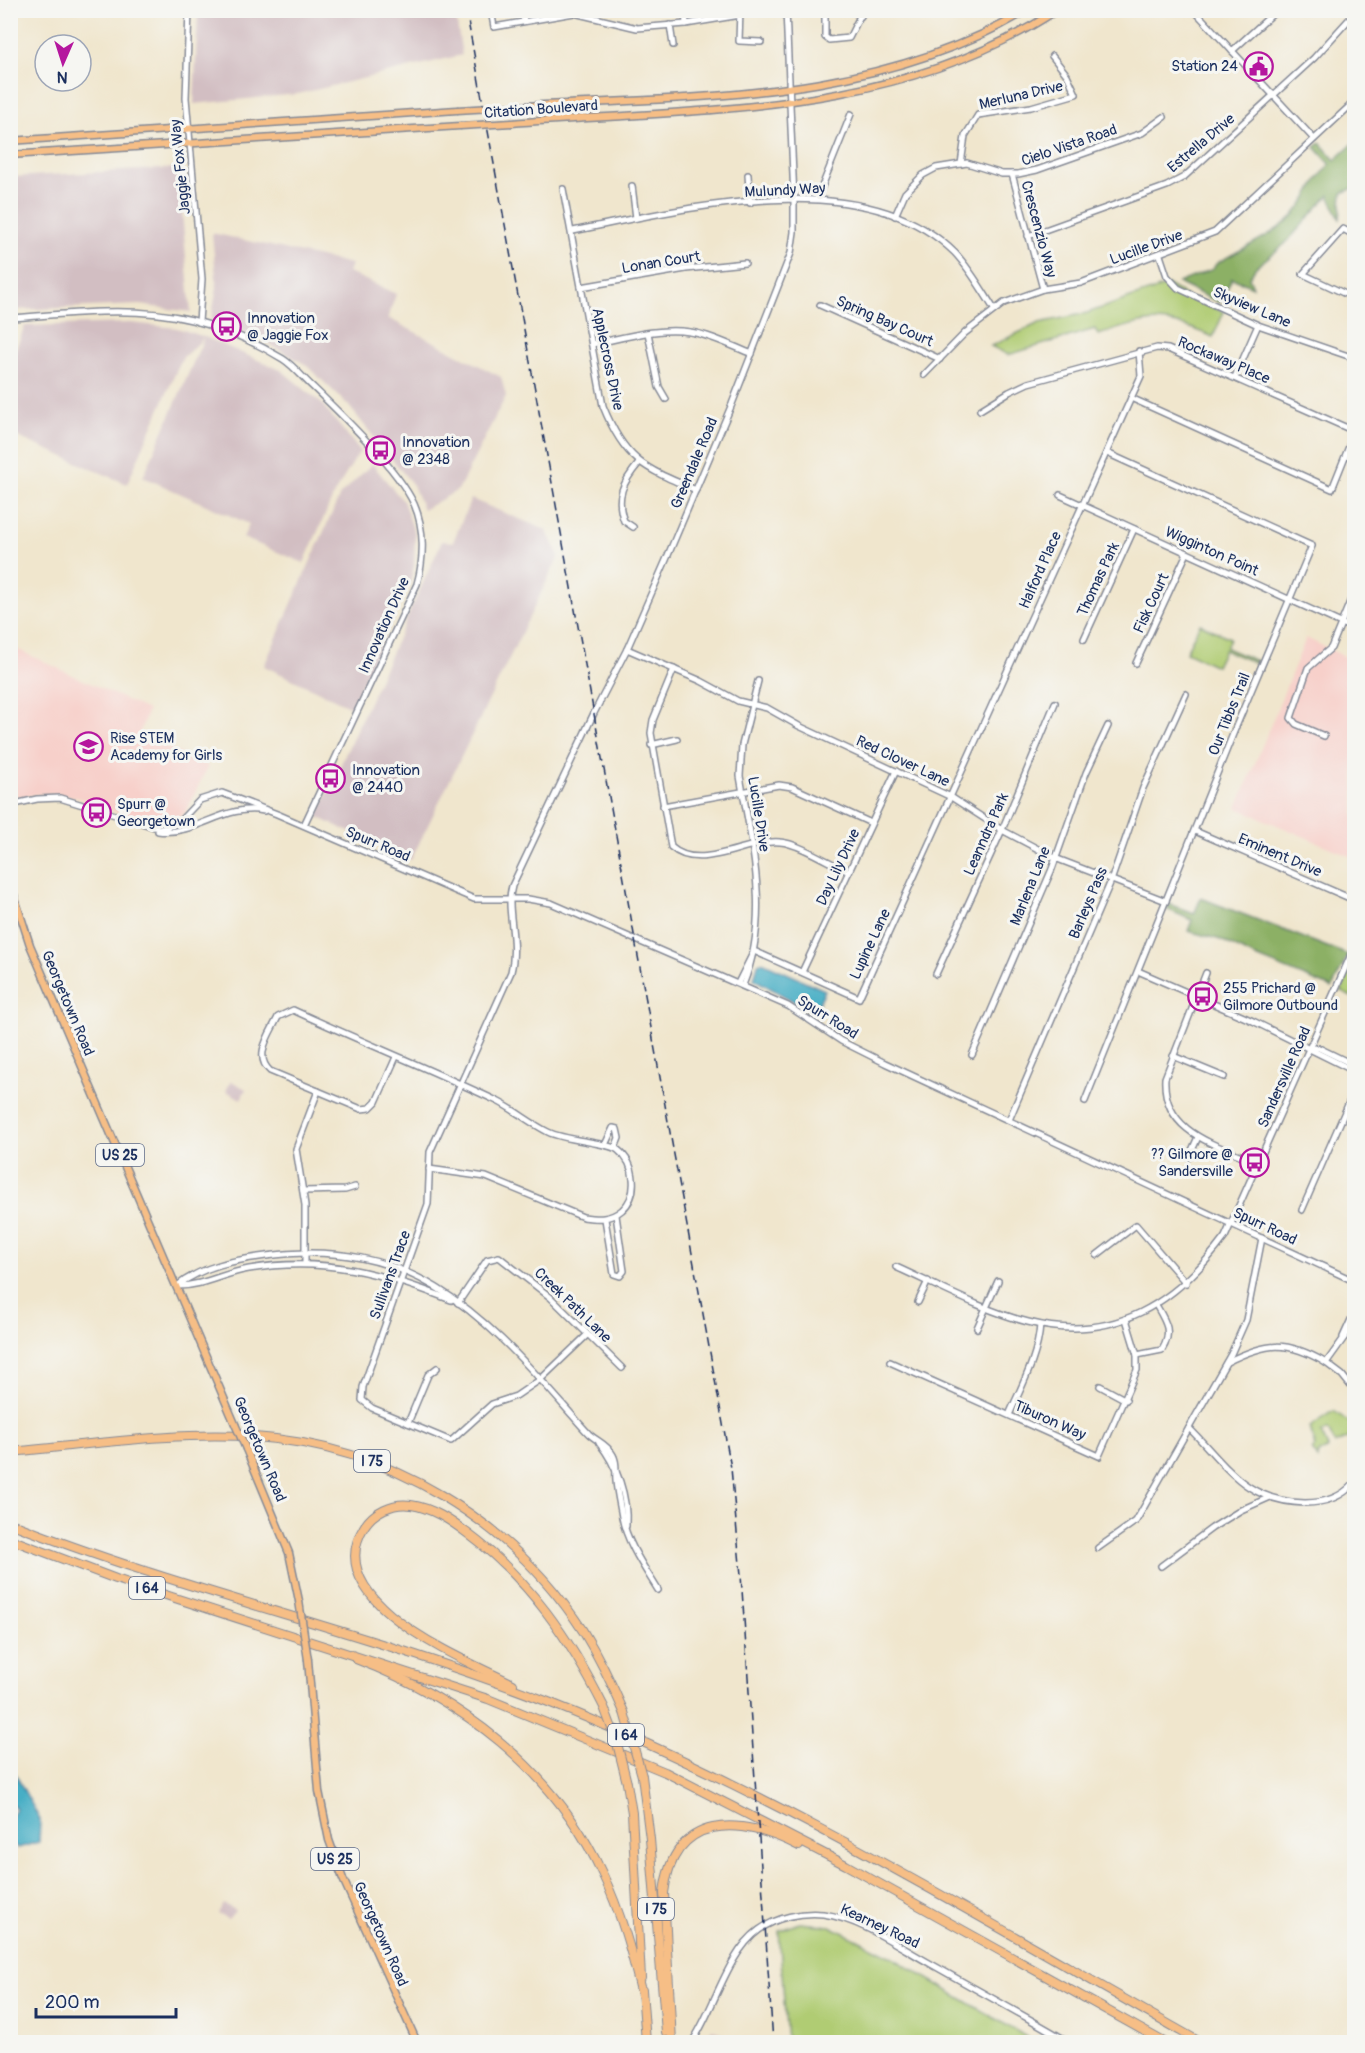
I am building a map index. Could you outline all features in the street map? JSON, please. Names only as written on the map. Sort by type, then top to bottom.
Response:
[{"type":"highway","name":"I 75","points":[[10,1452],[164,1438],[256,1437],[318,1446],[369,1460],[399,1473],[465,1509],[492,1529],[536,1571],[590,1642],[624,1712],[642,1776],[667,2043]]},
{"type":"highway","points":[[552,1703],[425,1640],[375,1600],[358,1572],[355,1555],[358,1539],[376,1514],[391,1507],[409,1504],[431,1510],[455,1524],[499,1558],[533,1594],[561,1629],[604,1707],[616,1739],[627,1784],[632,1813],[642,1995]]},
{"type":"highway","name":"I 64","points":[[10,1523],[125,1564],[423,1656],[552,1703],[655,1748],[771,1804],[1200,2043]]},
{"type":"highway","name":"I 64","points":[[10,1539],[116,1578],[488,1699],[664,1772],[770,1824],[1164,2043]]},
{"type":"highway","name":"I 75","points":[[285,1632],[381,1668],[429,1691],[470,1716],[533,1771],[583,1838],[602,1873],[630,1946],[642,1995],[646,2043]]},
{"type":"highway","points":[[672,2043],[664,1904],[666,1877],[674,1855],[685,1842],[707,1829],[734,1825],[772,1834],[944,1921]]},
{"type":"main road","name":"Citation Boulevard","points":[[10,141],[789,89],[837,82],[895,67],[965,42],[1028,10]]},
{"type":"main road","name":"Citation Boulevard","points":[[10,155],[790,103],[851,93],[911,77],[988,47],[1057,10]]},
{"type":"main road","name":"Georgetown Road","points":[[10,884],[30,945],[289,1553],[308,1660],[319,1791],[329,1840],[343,1879],[417,2043]]},
{"type":"street","name":"Jaggie Fox Way","points":[[189,10],[185,74],[202,279],[199,322]]},
{"type":"street","points":[[491,10],[494,27],[549,14],[574,13],[637,28],[686,24],[740,13],[739,41],[760,42]]},
{"type":"street","points":[[522,10],[524,21]]},
{"type":"street","points":[[685,10],[686,24]]},
{"type":"street","name":"Greendale Road","points":[[510,899],[512,885],[548,808],[627,649],[696,490],[791,253],[794,232],[794,199],[786,10]]},
{"type":"street","points":[[825,10],[824,33],[829,40],[849,38],[862,13],[850,10]]},
{"type":"street","points":[[1194,10],[1314,139]]},
{"type":"street","points":[[1232,51],[1277,10]]},
{"type":"street","name":"Estrella Drive","points":[[1029,236],[1176,182],[1201,163],[1324,48],[1354,14]]},
{"type":"street","points":[[670,25],[673,45]]},
{"type":"street","name":"Merluna Drive","points":[[961,164],[965,136],[978,115],[1031,107],[1076,94],[1067,75],[1052,56]]},
{"type":"street","name":"Lucille Drive","points":[[924,375],[965,333],[994,309],[1024,294],[1081,283],[1160,255],[1215,232],[1354,102]]},
{"type":"street","points":[[817,199],[852,114]]},
{"type":"street","name":"Cielo Vista Road","points":[[895,216],[905,193],[923,175],[936,168],[961,164],[1012,174],[1037,170],[1142,133],[1164,117]]},
{"type":"street","name":"Crescenzio Way","points":[[1012,174],[1042,290]]},
{"type":"street","points":[[748,176],[750,203]]},
{"type":"street","points":[[632,186],[636,218]]},
{"type":"street","name":"Applecross Drive","points":[[563,189],[573,231],[603,406],[610,423],[621,444],[639,463],[696,490]]},
{"type":"street","name":"Mulundy Way","points":[[573,231],[636,218],[750,203],[794,199],[850,202],[918,226],[954,253],[994,309]]},
{"type":"street","points":[[1354,235],[1343,229],[1302,274],[1354,298]]},
{"type":"street","name":"Skyview Lane","points":[[1160,255],[1167,276],[1178,288],[1258,325],[1354,358]]},
{"type":"street","name":"Lonan Court","points":[[581,287],[686,269],[745,263]]},
{"type":"street","name":"Spring Bay Court","points":[[820,305],[940,359]]},
{"type":"street","name":"Innovation Drive","points":[[10,318],[141,312],[199,322],[245,338],[286,361],[344,417],[393,474],[414,504],[423,560],[417,584],[304,825]]},
{"type":"street","points":[[1235,377],[1258,325]]},
{"type":"street","points":[[592,344],[648,333],[691,332],[752,354]]},
{"type":"street","points":[[648,333],[659,387],[666,399]]},
{"type":"street","name":"Rockaway Place","points":[[980,410],[1028,383],[1139,351],[1168,349],[1235,377],[1354,433],[1332,489],[1131,398]]},
{"type":"street","name":"Halford Place","points":[[951,796],[1131,398],[1142,367],[1139,351]]},
{"type":"street","name":"Our Tibbs Trail","points":[[1085,1101],[1235,729],[1312,546],[1107,453]]},
{"type":"street","points":[[633,527],[624,521],[619,498],[627,478],[639,463]]},
{"type":"street","name":"Wigginton Point","points":[[1060,495],[1354,629]]},
{"type":"street","name":"Thomas Park","points":[[1084,639],[1134,529]]},
{"type":"street","name":"Fisk Court","points":[[1136,663],[1187,553]]},
{"type":"street","points":[[1324,736],[1296,724],[1291,718],[1308,668],[1331,648],[1354,592]]},
{"type":"street","name":"Red Clover Lane","points":[[627,649],[674,669],[738,701],[767,708],[951,796],[1002,830],[1055,858],[1166,901]]},
{"type":"street","points":[[674,669],[653,720],[651,745],[671,847],[678,853],[697,857],[778,841],[849,872]]},
{"type":"street","name":"Lucille Drive","points":[[741,984],[754,951],[759,907],[742,792],[740,760],[758,681]]},
{"type":"street","name":"Barleys Pass","points":[[1009,1120],[1111,881],[1143,789],[1186,694]]},
{"type":"street","name":"Leanndra Park","points":[[936,974],[1002,830],[1054,703]]},
{"type":"street","name":"Marlena Lane","points":[[972,1055],[1055,858],[1107,726]]},
{"type":"street","points":[[651,745],[677,739]]},
{"type":"street","name":"Day Lily Drive","points":[[802,972],[896,771]]},
{"type":"street","points":[[663,806],[779,785],[792,787],[871,823]]},
{"type":"street","name":"Spurr Road","points":[[135,823],[161,829],[170,827],[184,819],[200,800],[222,793],[304,825],[474,899],[539,900],[551,903],[741,984],[803,1014],[841,1041],[1354,1281]]},
{"type":"street","name":"Lupine Lane","points":[[754,951],[859,998],[951,796]]},
{"type":"street","name":"Spurr Road","points":[[10,805],[37,799],[60,798],[154,831],[170,833],[184,830],[216,816],[250,808],[277,814]]},
{"type":"street","name":"Eminent Drive","points":[[1195,831],[1354,900]]},
{"type":"street","name":"Sullivans Trace","points":[[510,899],[515,938],[513,965],[504,991],[430,1152],[428,1204],[361,1393],[366,1405],[451,1442],[492,1404],[516,1396],[541,1379],[587,1335]]},
{"type":"street","name":"Sandersville Road","points":[[896,1268],[987,1306],[1041,1325],[1075,1327],[1126,1319],[1156,1305],[1186,1282],[1219,1244],[1231,1223],[1354,948]]},
{"type":"street","points":[[1138,970],[1354,1071]]},
{"type":"street","points":[[1206,973],[1165,1078],[1164,1095],[1179,1123],[1198,1137],[1259,1163]]},
{"type":"street","points":[[396,1057],[376,1102],[366,1109],[270,1071],[262,1060],[262,1054],[278,1017],[292,1010],[508,1107],[550,1133],[575,1141],[615,1148],[627,1160],[633,1173],[634,1189],[627,1205],[616,1215],[605,1219],[584,1217],[478,1175],[429,1169]]},
{"type":"street","points":[[1309,1048],[1319,1048],[1354,1065]]},
{"type":"street","points":[[1173,1056],[1224,1077]]},
{"type":"street","points":[[305,1264],[303,1191],[296,1149],[318,1091]]},
{"type":"street","points":[[1302,1210],[1354,1091]]},
{"type":"street","points":[[605,1145],[609,1132],[613,1128],[617,1129],[619,1138],[615,1148]]},
{"type":"street","points":[[1189,1156],[1198,1137]]},
{"type":"street","points":[[303,1191],[345,1190],[355,1187]]},
{"type":"street","points":[[605,1219],[614,1274],[620,1276],[624,1271],[616,1215]]},
{"type":"street","points":[[1097,1255],[1136,1225],[1186,1282]]},
{"type":"street","points":[[1098,1548],[1136,1521],[1226,1362],[1246,1320],[1262,1238]]},
{"type":"street","points":[[177,1286],[192,1274],[242,1260],[305,1253],[345,1254],[405,1270],[432,1282],[517,1351],[608,1455],[616,1472],[626,1529],[637,1557],[658,1590]]},
{"type":"street","name":"Creek Path Lane","points":[[458,1303],[487,1260],[500,1257],[550,1297],[622,1368]]},
{"type":"street","points":[[242,1260],[244,1270]]},
{"type":"street","points":[[177,1286],[195,1286],[244,1270],[305,1264],[344,1267],[401,1281],[458,1303]]},
{"type":"street","points":[[918,1302],[928,1281]]},
{"type":"street","points":[[977,1328],[998,1281]]},
{"type":"street","points":[[1137,1355],[1162,1350],[1169,1339],[1168,1326],[1156,1305]]},
{"type":"street","points":[[1337,1350],[1354,1312]]},
{"type":"street","name":"Tiburon Way","points":[[890,1362],[1099,1456],[1126,1400],[1137,1370],[1137,1355],[1126,1319]]},
{"type":"street","points":[[1326,1363],[1354,1324]]},
{"type":"street","points":[[1009,1415],[1031,1366],[1039,1342],[1041,1325]]},
{"type":"street","points":[[1226,1362],[1248,1351],[1277,1346],[1300,1348],[1342,1375],[1354,1390]]},
{"type":"street","points":[[408,1423],[428,1375],[437,1368]]},
{"type":"street","points":[[1100,1386],[1126,1400]]},
{"type":"street","points":[[1189,1428],[1232,1473],[1276,1501],[1315,1502],[1334,1498],[1354,1483]]},
{"type":"street","points":[[1349,1489],[1354,1493]]},
{"type":"street","points":[[1161,1566],[1212,1528],[1241,1510],[1268,1498]]},
{"type":"street","name":"Kearney Road","points":[[692,2043],[707,2019],[740,1948],[777,1920],[809,1914],[837,1918],[870,1931],[1069,2043]]},
{"type":"shaded area","points":[[198,11],[455,11],[462,55],[298,94],[194,104]]},
{"type":"shaded area","points":[[178,168],[191,312],[140,305],[11,310],[11,177]]},
{"type":"shaded area","points":[[212,233],[351,264],[348,272],[396,294],[388,318],[501,377],[506,396],[458,490],[423,510],[413,485],[348,405],[305,364],[255,336],[211,319],[217,288]]},
{"type":"shaded area","points":[[131,323],[177,328],[205,337],[281,370],[321,403],[360,451],[335,492],[304,563],[243,538],[249,524],[143,477],[204,338],[182,358],[127,484],[11,434],[11,360],[25,326]]},
{"type":"shaded area","points":[[372,464],[403,501],[415,534],[414,566],[410,583],[351,707],[264,666],[340,495]]},
{"type":"shaded area","points":[[471,499],[546,530],[559,556],[411,860],[317,817],[442,541],[453,542]]},
{"type":"shaded area","points":[[1306,638],[1354,661],[1354,858],[1237,808]]},
{"type":"shaded area","name":"Rise STEM Academy for Girls","points":[[10,646],[148,710],[139,734],[208,766],[185,813],[167,825],[147,825],[89,800],[64,795],[41,794],[17,797],[10,761]]},
{"type":"shaded area","points":[[231,1081],[246,1089],[241,1099],[226,1091]]},
{"type":"shaded area","points":[[223,1904],[236,1910],[228,1919],[218,1914]]},
{"type":"shaded area","points":[[712,2029],[738,2042],[704,2042]]},
{"type":"green space","points":[[1320,143],[1335,160],[1354,143],[1354,188],[1342,193],[1340,220],[1329,195],[1285,244],[1256,267],[1249,277],[1253,287],[1232,278],[1220,303],[1178,283],[1213,269],[1216,264],[1265,236],[1292,217],[1330,164],[1315,147]]},
{"type":"green space","points":[[1168,285],[1191,299],[1224,312],[1213,337],[1181,325],[1156,321],[1130,325],[1098,335],[1095,329],[1008,355],[991,346],[1039,323],[1087,313]]},
{"type":"green space","points":[[1200,624],[1230,638],[1226,648],[1259,662],[1258,664],[1224,650],[1216,666],[1186,652]]},
{"type":"green space","points":[[1201,898],[1348,955],[1332,988],[1251,955],[1221,940],[1188,931],[1192,920],[1166,909],[1169,904],[1194,914]]},
{"type":"green space","points":[[1354,962],[1354,998],[1341,992]]},
{"type":"green space","points":[[1334,1411],[1353,1425],[1353,1435],[1335,1444],[1328,1430],[1321,1433],[1328,1448],[1319,1453],[1318,1459],[1312,1450],[1315,1447],[1310,1427]]},
{"type":"green space","points":[[800,1923],[830,1926],[886,1954],[1035,2042],[787,2042],[779,1931]]},
{"type":"water","points":[[762,962],[825,990],[814,1013],[754,979],[758,964]]},
{"type":"water","points":[[10,1764],[40,1820],[39,1842],[18,1848],[11,1843],[11,1819],[16,1808],[11,1804]]},
{"type":"railway","points":[[466,10],[731,1468],[741,1575],[773,2042]]},
{"type":"place","name":"Station 24","points":[[1259,66]]},
{"type":"place","name":"Innovation @ Jaggie Fox","points":[[226,327]]},
{"type":"place","name":"Innovation @ 2348","points":[[381,451]]},
{"type":"place","name":"Rise STEM Academy for Girls","points":[[89,747]]},
{"type":"place","name":"Innovation @ 2440","points":[[331,779]]},
{"type":"place","name":"Spurr @ Georgetown","points":[[96,813]]},
{"type":"place","name":"255 Prichard @ Gilmore Outbound","points":[[1202,997]]},
{"type":"place","name":"?? Gilmore @ Sandersville","points":[[1254,1163]]}]
